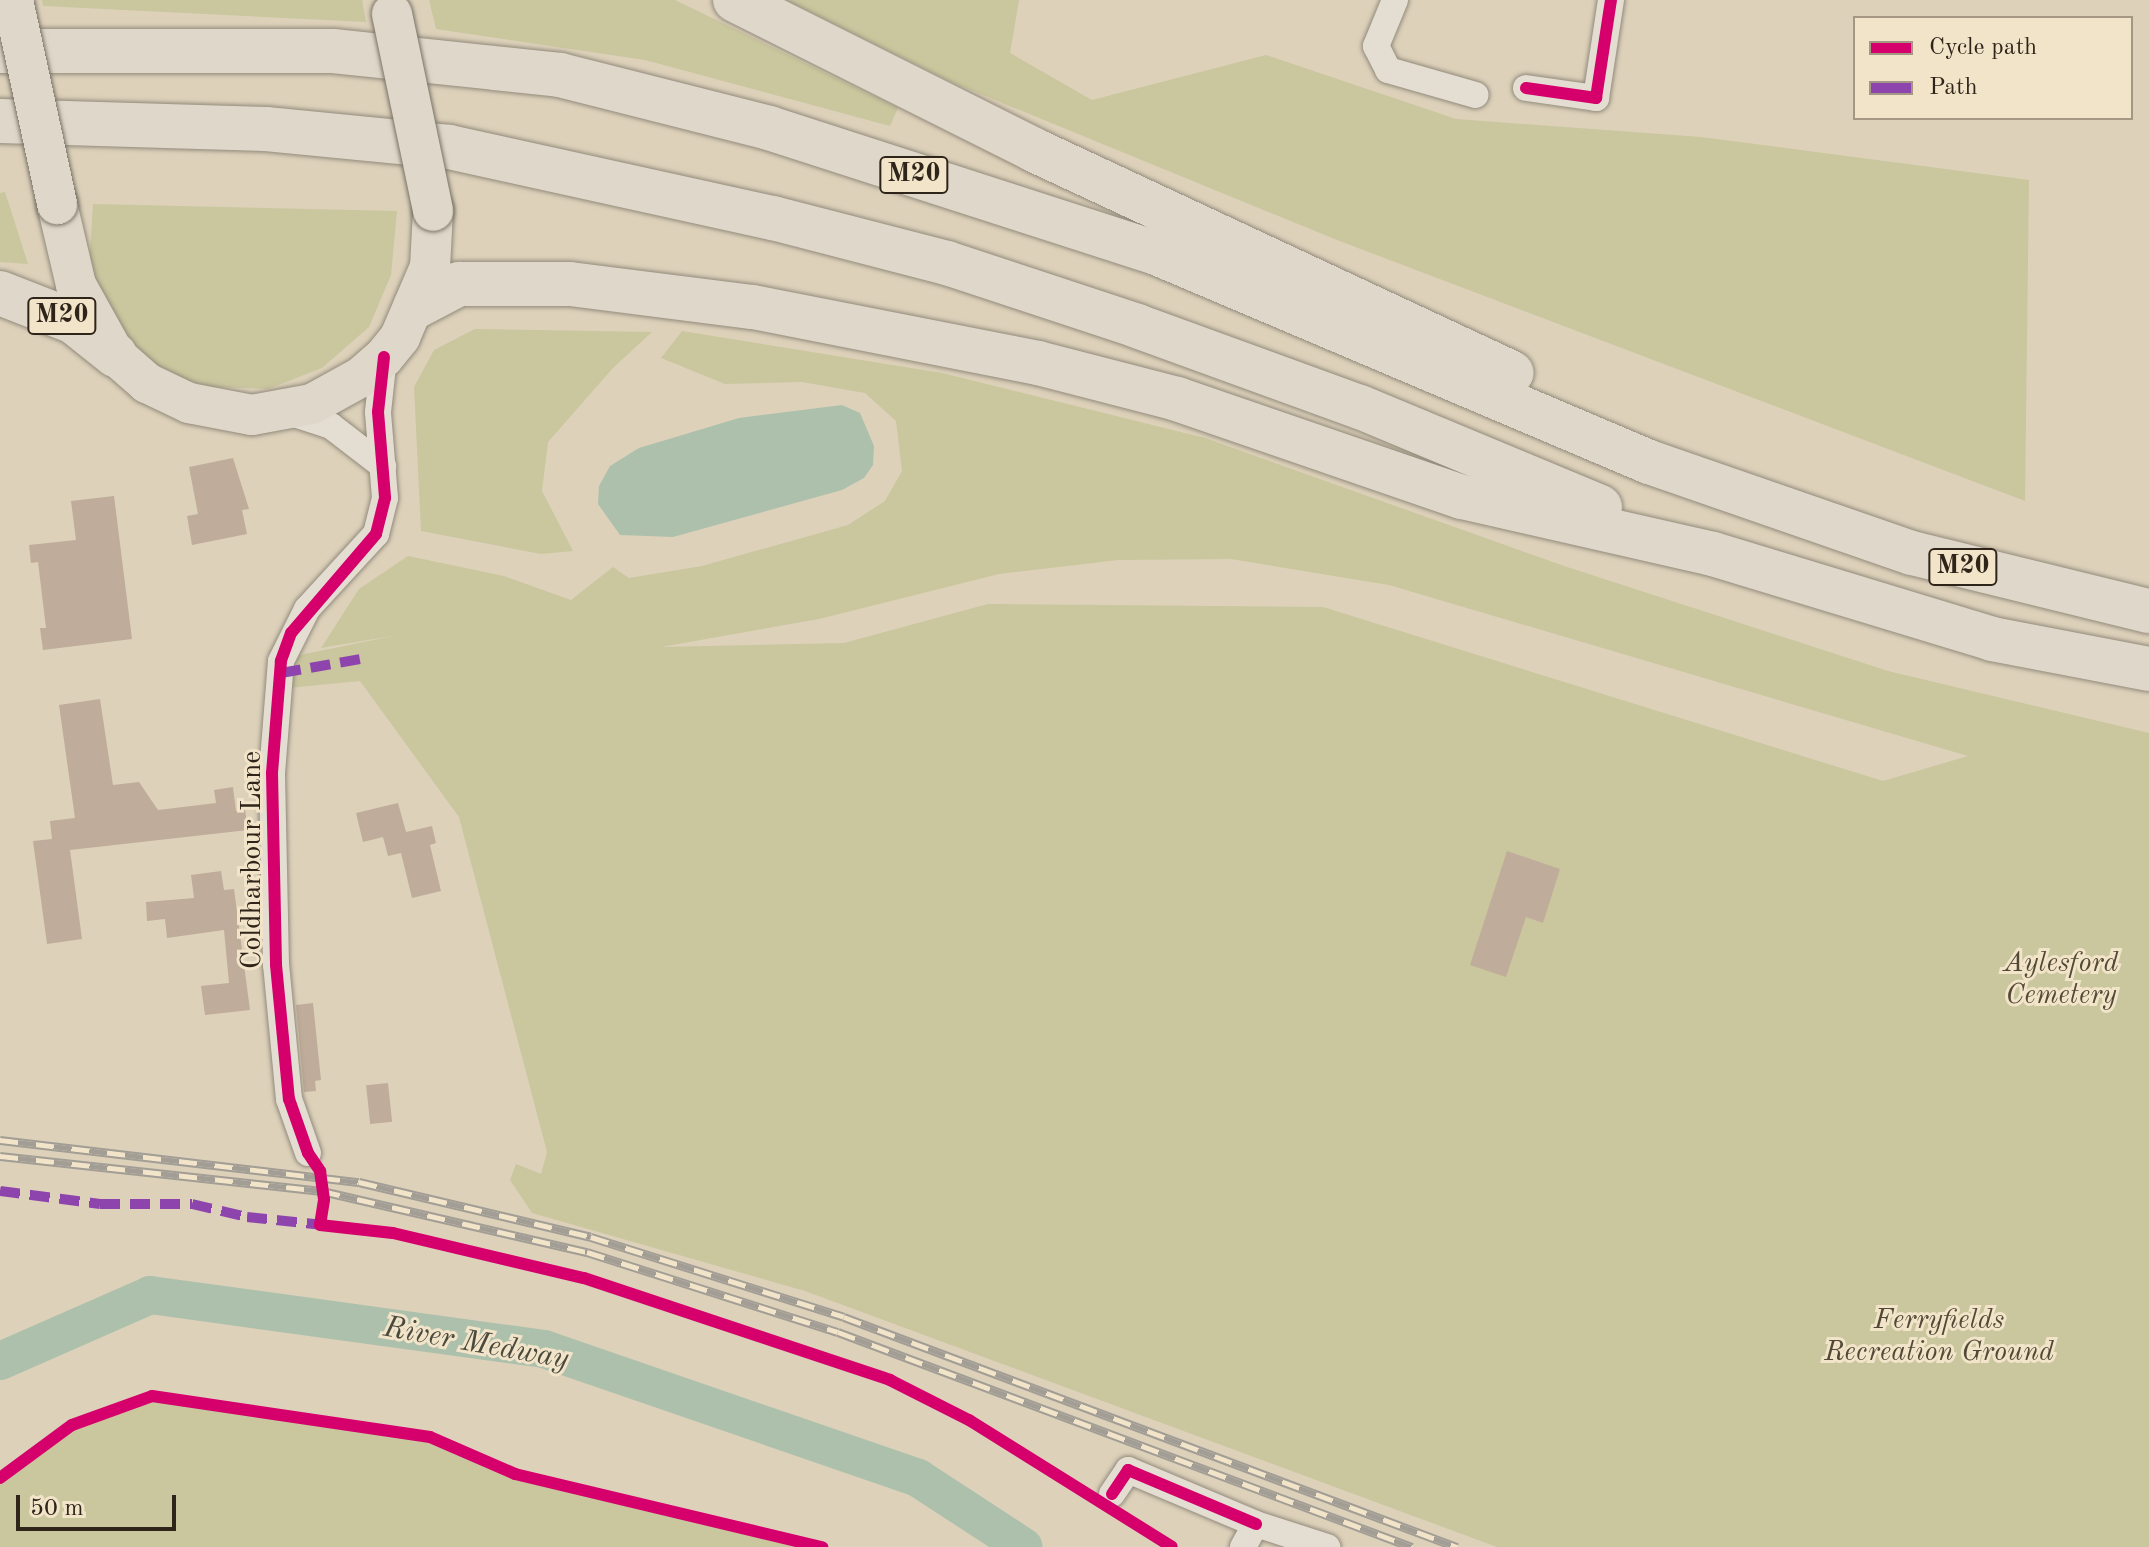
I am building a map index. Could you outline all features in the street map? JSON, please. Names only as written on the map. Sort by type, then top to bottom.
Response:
[{"type":"highway","name":"M20","points":[[735,0],[1034,150],[1543,387],[1781,507]]},
{"type":"highway","name":"M20","points":[[0,51],[333,51],[560,75],[709,113],[1154,252],[1649,462],[1926,557],[2149,611]]},
{"type":"highway","name":"M20","points":[[0,121],[266,129],[449,147],[773,218],[947,263],[1360,407],[1713,554]]},
{"type":"highway","name":"M20","points":[[0,143],[113,123]]},
{"type":"highway","name":"M20","points":[[415,307],[459,284],[524,281],[753,307],[1038,363],[1177,399],[1462,497],[1713,554],[1992,639],[2149,669]]},
{"type":"highway","name":"M20","points":[[0,293],[74,322],[115,355]]},
{"type":"main road","points":[[13,0],[76,285],[115,355],[147,383],[189,403],[252,415],[288,412],[338,391],[384,357],[415,307],[430,267],[433,211],[391,7]]},
{"type":"street","points":[[1395,0],[1376,46],[1388,70],[1476,95]]},
{"type":"street","points":[[1526,88],[1596,98],[1611,0]]},
{"type":"street","name":"Coldharbour Lane","points":[[308,1153],[289,1099],[276,965],[272,773],[281,661],[307,609],[376,534],[385,498],[378,412],[384,357]]},
{"type":"street","points":[[288,412],[331,426],[383,466]]},
{"type":"street","points":[[1112,1494],[1128,1470],[1249,1536],[1327,1547]]},
{"type":"green space","points":[[42,0],[362,0],[366,22],[43,6]]},
{"type":"green space","points":[[429,0],[675,0],[898,108],[890,126],[645,60],[436,29]]},
{"type":"green space","points":[[787,0],[1019,0],[1010,53],[1092,100],[1266,55],[1456,119],[1701,137],[2029,180],[2025,501],[1337,240],[956,84]]},
{"type":"green space","points":[[5,192],[28,264],[0,262],[0,193]]},
{"type":"green space","points":[[93,204],[397,211],[391,275],[369,327],[322,368],[268,389],[212,387],[180,379],[141,357],[107,317],[89,270]]},
{"type":"green space","points":[[475,329],[652,332],[613,368],[548,442],[542,491],[573,551],[541,554],[421,531],[414,387],[434,350]]},
{"type":"green space","points":[[682,331],[942,373],[1205,438],[1564,566],[1888,671],[2149,733],[2149,1547],[1497,1547],[805,1291],[532,1213],[510,1180],[516,1164],[541,1174],[547,1152],[459,817],[360,681],[288,688],[290,657],[398,635],[321,648],[359,589],[408,556],[504,576],[571,600],[613,567],[629,578],[702,566],[848,525],[885,501],[902,471],[896,421],[865,393],[802,382],[725,384],[661,358]],"holes":[[[1231,559],[1389,585],[1968,756],[1883,781],[1323,607],[988,604],[844,643],[661,647],[819,619],[999,574],[1118,560]]]},
{"type":"green space","points":[[152,1396],[430,1437],[515,1474],[822,1547],[0,1547],[0,1478],[72,1425]]},
{"type":"shaded area","points":[[842,405],[860,413],[874,446],[873,465],[864,478],[842,490],[673,537],[620,535],[598,504],[599,486],[610,466],[639,448],[739,418]]},
{"type":"building","points":[[233,458],[249,509],[242,510],[247,534],[192,545],[187,516],[198,514],[189,467]]},
{"type":"building","points":[[114,496],[132,639],[43,650],[40,628],[46,628],[38,562],[31,563],[29,545],[76,540],[71,501]]},
{"type":"building","points":[[100,699],[113,785],[139,782],[158,810],[216,803],[214,790],[233,787],[236,811],[245,810],[248,830],[70,850],[82,939],[47,944],[33,841],[52,839],[50,821],[75,818],[59,705]]},
{"type":"building","points":[[398,803],[406,832],[432,826],[436,843],[430,845],[441,891],[412,898],[401,853],[388,856],[383,837],[363,842],[356,813]]},
{"type":"building","points":[[1507,851],[1560,869],[1543,923],[1526,917],[1506,977],[1470,965]]},
{"type":"building","points":[[221,871],[224,890],[234,889],[250,1010],[205,1015],[201,986],[229,983],[224,930],[167,938],[165,919],[147,921],[146,902],[194,898],[191,875]]},
{"type":"building","points":[[313,1003],[321,1080],[315,1081],[316,1091],[304,1092],[296,1005]]},
{"type":"building","points":[[388,1083],[392,1122],[370,1124],[366,1085]]},
{"type":"waterway","name":"River Medway","points":[[0,1361],[150,1295],[544,1349],[918,1478],[1024,1547]]},
{"type":"railway","points":[[0,1140],[359,1182],[591,1237],[844,1317],[1457,1547]]},
{"type":"railway","points":[[0,1156],[322,1191],[587,1252],[838,1332],[1412,1547]]},
{"type":"marked path","points":[[281,673],[360,659]]},
{"type":"marked path","points":[[0,1191],[100,1204],[192,1204],[247,1217],[324,1225]]},
{"type":"cycle path","points":[[1526,88],[1596,98],[1611,0]]},
{"type":"cycle path","points":[[384,357],[378,412],[385,498],[376,534],[291,633],[281,661],[272,773],[276,965],[289,1099],[308,1153],[320,1171],[324,1200],[320,1225],[393,1233],[584,1278],[890,1380],[969,1420],[1172,1547]]},
{"type":"cycle path","points":[[0,1478],[72,1425],[152,1396],[430,1437],[515,1474],[822,1547]]},
{"type":"cycle path","points":[[1112,1494],[1128,1470],[1256,1524]]},
{"type":"park label","name":"Aylesford Cemetery","points":[[2061,980]]},
{"type":"park label","name":"Ferryfields Recreation Ground","points":[[1939,1337]]}]
